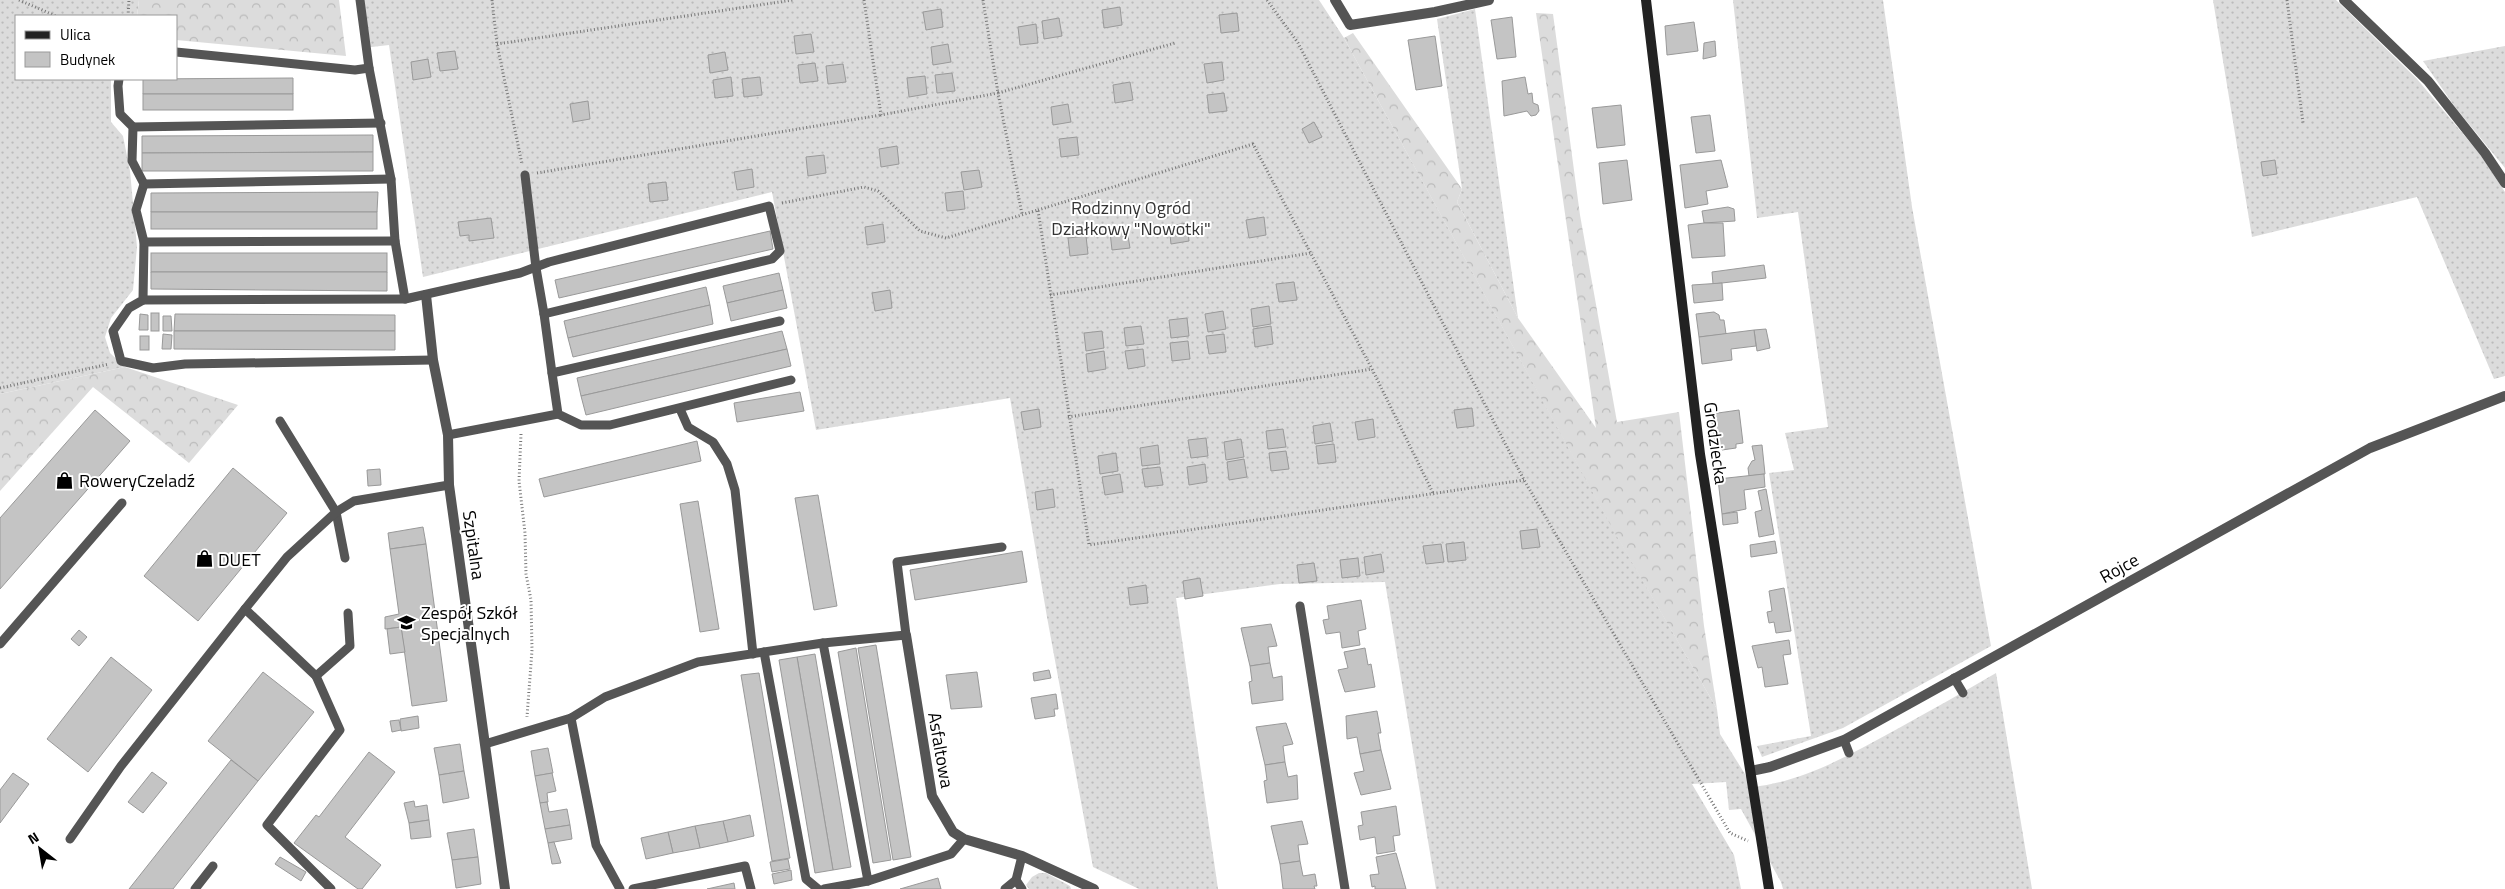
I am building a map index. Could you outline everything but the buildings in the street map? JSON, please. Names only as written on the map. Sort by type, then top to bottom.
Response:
[{"type":"street","points":[[1335,0],[1350,25],[1435,12],[1489,0]]},
{"type":"street","points":[[1434,0],[1435,12]]},
{"type":"street","name":"Grodziecka","points":[[1646,0],[1700,454],[1769,889]]},
{"type":"street","points":[[2344,0],[2428,81],[2485,153],[2505,183]]},
{"type":"street","name":"Szpitalna","points":[[426,295],[433,360],[448,435],[449,485],[505,889]]},
{"type":"street","name":"Rojce","points":[[1751,771],[1770,767],[1844,740],[2370,448],[2505,396]]},
{"type":"street","name":"Asfaltowa","points":[[906,634],[932,796],[954,832],[964,840]]},
{"type":"street","points":[[964,840],[1022,856],[1082,886],[1094,889]]},
{"type":"lane","points":[[360,0],[369,68],[391,179],[395,241],[405,299]]},
{"type":"lane","points":[[178,52],[355,70],[369,68]]},
{"type":"lane","points":[[119,80],[120,114],[133,127],[381,123]]},
{"type":"lane","points":[[133,127],[132,161],[144,184],[136,210],[144,242],[143,300]]},
{"type":"lane","points":[[525,175],[536,268],[558,414]]},
{"type":"lane","points":[[144,184],[391,179]]},
{"type":"lane","points":[[433,360],[186,364],[152,368],[121,361],[113,331],[129,308],[143,300],[405,299],[536,268],[549,262],[769,206],[780,251],[772,259],[544,314]]},
{"type":"lane","points":[[144,242],[395,241]]},
{"type":"lane","points":[[552,373],[780,321]]},
{"type":"lane","points":[[448,435],[558,414],[581,425],[610,425],[791,380]]},
{"type":"lane","points":[[680,409],[688,426],[713,442],[727,464],[735,490],[753,654]]},
{"type":"lane","points":[[280,421],[336,512],[345,558]]},
{"type":"lane","points":[[70,839],[121,766],[287,558],[336,512],[354,501],[449,485]]},
{"type":"lane","points":[[0,644],[122,503]]},
{"type":"lane","points":[[486,744],[571,718],[605,697],[698,662],[822,643],[906,634],[897,562],[1002,547]]},
{"type":"lane","points":[[1300,606],[1345,889]]},
{"type":"lane","points":[[246,609],[316,676],[340,730],[267,825],[331,889]]},
{"type":"lane","points":[[316,676],[350,646],[348,613]]},
{"type":"lane","points":[[822,643],[868,881]]},
{"type":"lane","points":[[764,652],[806,879],[818,889]]},
{"type":"lane","points":[[1954,678],[1964,694]]},
{"type":"lane","points":[[571,718],[596,845],[620,889]]},
{"type":"lane","points":[[1844,740],[1849,753]]},
{"type":"lane","points":[[824,889],[868,881],[952,854],[964,840]]},
{"type":"lane","points":[[1005,889],[1016,880],[1022,856]]},
{"type":"lane","points":[[195,889],[213,866]]},
{"type":"lane","points":[[633,889],[745,866],[751,889]]},
{"type":"lane","points":[[1016,880],[1022,889]]},
{"type":"path","points":[[19,0],[54,15]]},
{"type":"path","points":[[128,15],[129,0]]},
{"type":"path","points":[[492,0],[497,44],[525,175],[881,115],[998,92],[1175,43]]},
{"type":"path","points":[[497,44],[793,0]]},
{"type":"path","points":[[864,0],[881,115]]},
{"type":"path","points":[[983,0],[998,92],[1022,214]]},
{"type":"path","points":[[1267,0],[1298,43],[1524,480],[1730,833],[1762,847]]},
{"type":"path","points":[[2287,0],[2303,123]]},
{"type":"path","points":[[769,206],[864,187],[878,191],[920,231],[946,238],[1253,144],[1372,369],[1434,494]]},
{"type":"path","points":[[1038,210],[1089,545],[1524,480]]},
{"type":"path","points":[[1050,295],[1311,253]]},
{"type":"path","points":[[0,388],[121,361]]},
{"type":"path","points":[[1068,417],[1372,369]]},
{"type":"path","points":[[519,422],[521,434],[519,481],[526,533],[532,650],[526,732]]},
{"type":"green space","points":[[0,0],[139,0],[137,15],[15,15],[15,80],[111,80],[111,122],[123,136],[130,171],[137,247],[133,290],[111,318],[105,337],[110,353],[125,367],[0,394]]},
{"type":"green space","points":[[139,0],[339,0],[346,56],[178,40],[178,15],[137,15]]},
{"type":"green space","name":"Rodzinny Ogród Działkowy \"Nowotki\"","points":[[358,0],[1319,0],[1344,38],[1616,534],[1717,709],[1720,734],[1753,787],[1792,779],[1829,765],[1996,673],[2032,889],[1783,889],[1741,809],[1729,810],[1726,782],[1692,784],[1734,855],[1741,889],[1436,889],[1385,582],[1280,584],[1176,598],[1218,889],[1139,889],[1093,867],[1047,617],[1010,398],[816,430],[772,192],[423,277],[389,45],[363,48]]},
{"type":"green space","points":[[1733,0],[1883,0],[1912,207],[1991,646],[1843,728],[1762,757],[1757,746],[1811,736],[1769,473],[1794,470],[1785,433],[1828,427],[1798,212],[1757,218]]},
{"type":"green space","points":[[2213,0],[2336,0],[2417,79],[2479,153],[2505,192],[2505,376],[2494,379],[2417,197],[2252,237]]},
{"type":"green space","points":[[1475,9],[1518,318],[1457,202],[1462,189],[1437,19]]},
{"type":"green space","points":[[1536,13],[1553,14],[1580,215],[1617,422],[1679,412],[1704,626],[1717,709],[1616,535],[1344,38],[1353,33],[1462,189],[1457,202],[1518,318],[1596,428]]},
{"type":"green space","points":[[2505,46],[2505,168],[2455,107],[2423,61]]},
{"type":"green space","points":[[125,367],[238,405],[189,463],[93,387],[0,491],[0,394]]},
{"type":"green space","points":[[1039,873],[1046,873],[1070,886],[1071,889],[1029,889],[1026,885],[1032,877]]},
{"type":"place","name":"RoweryCzeladź","points":[[65,480]]},
{"type":"place","name":"DUET","points":[[204,559]]},
{"type":"place","name":"Zespół Szkół Specjalnych","points":[[407,622]]}]
